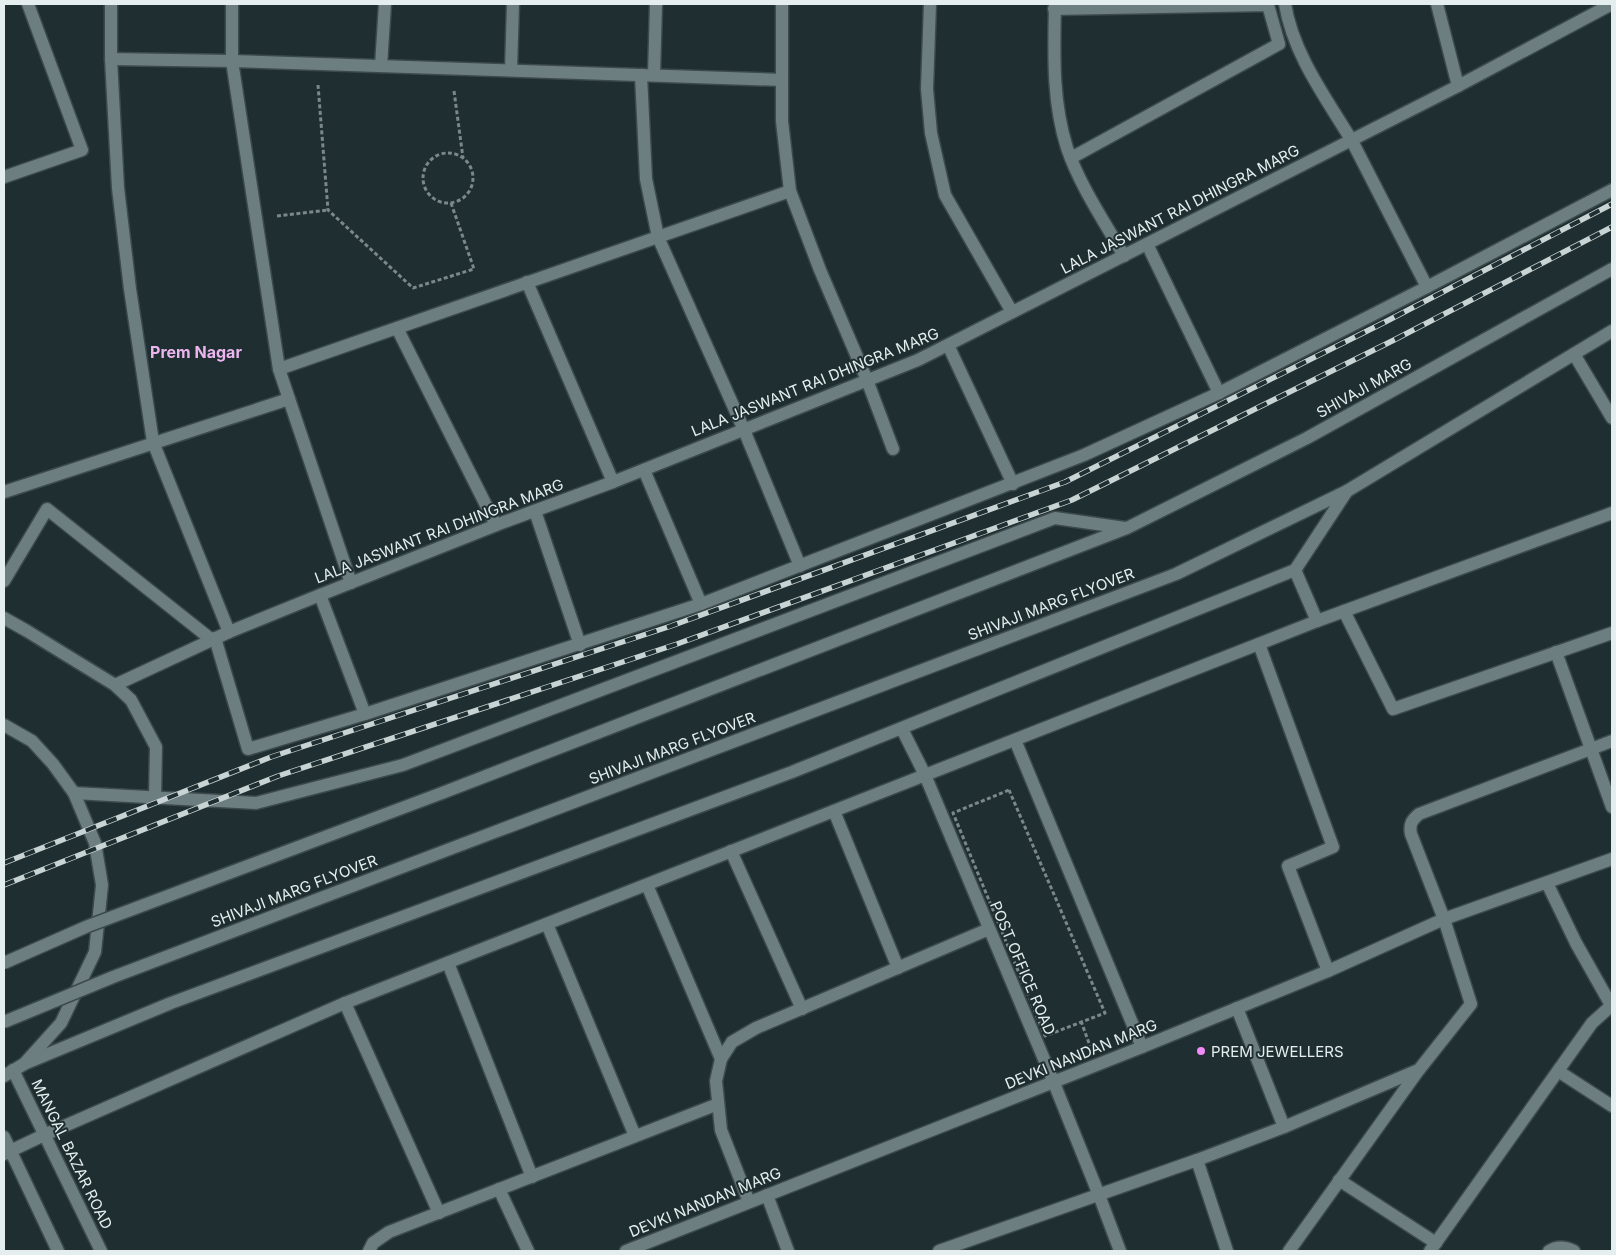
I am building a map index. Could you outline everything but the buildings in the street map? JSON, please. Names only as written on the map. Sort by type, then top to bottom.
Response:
[{"type":"street","points":[[4,177],[82,150],[28,4]]},
{"type":"street","points":[[111,4],[111,60],[118,188],[130,289],[153,442],[229,632]]},
{"type":"street","points":[[232,4],[232,61],[279,369],[351,583]]},
{"type":"street","points":[[382,66],[385,4]]},
{"type":"street","points":[[511,70],[513,4]]},
{"type":"street","points":[[654,75],[656,4]]},
{"type":"street","points":[[782,4],[782,121],[790,191],[893,449]]},
{"type":"street","points":[[930,4],[927,89],[932,133],[945,195],[1012,312]]},
{"type":"street","points":[[1285,4],[1295,37],[1309,70],[1352,140],[1427,287]]},
{"type":"street","points":[[1437,4],[1458,86]]},
{"type":"street","name":"LALA JASWANT RAI DHINGRA MARG","points":[[115,685],[229,632],[320,595],[496,525],[644,470],[918,360],[1458,86],[1612,4]]},
{"type":"street","points":[[1071,158],[1279,44],[1268,5],[1054,6],[1054,81],[1060,122],[1071,158],[1076,170],[1124,256]]},
{"type":"street","points":[[111,60],[232,61],[782,80]]},
{"type":"street","points":[[641,75],[646,179],[658,237],[744,430],[800,566]]},
{"type":"street","points":[[4,582],[47,509],[214,639],[248,749],[366,714],[701,604],[1084,455],[1219,393],[1612,190]]},
{"type":"street","points":[[279,369],[790,191]]},
{"type":"street","points":[[1147,244],[1219,393]]},
{"type":"street","name":"SHIVAJI MARG","points":[[1128,528],[1307,438],[1612,269]]},
{"type":"street","points":[[527,282],[613,482]]},
{"type":"street","points":[[397,328],[496,525]]},
{"type":"street","points":[[14,1070],[171,1003],[902,729],[1295,570],[1347,491],[1612,331]]},
{"type":"street","points":[[948,344],[1013,484]]},
{"type":"street","points":[[1574,354],[1612,418]]},
{"type":"street","points":[[4,492],[289,399]]},
{"type":"street","points":[[644,470],[701,604]]},
{"type":"street","name":"SHIVAJI MARG FLYOVER","points":[[4,1022],[113,977],[1176,574],[1347,491]]},
{"type":"street","points":[[534,511],[580,645]]},
{"type":"street","points":[[7,1153],[44,1135],[344,1004],[1317,621],[1612,513]]},
{"type":"street","points":[[74,793],[256,803],[403,765],[1055,518],[1128,528]]},
{"type":"street","points":[[4,963],[88,926],[442,793],[1128,528]]},
{"type":"street","points":[[1295,570],[1317,621]]},
{"type":"street","points":[[320,595],[366,714]]},
{"type":"street","points":[[1344,611],[1393,710],[1612,633]]},
{"type":"street","points":[[4,618],[27,630],[115,685],[131,700],[156,747],[155,798]]},
{"type":"street","points":[[1259,644],[1332,847],[1288,866],[1328,971]]},
{"type":"street","points":[[1556,652],[1612,807]]},
{"type":"street","points":[[4,725],[32,741],[53,764],[74,793],[95,843],[102,885],[95,952],[61,1023],[14,1070]]},
{"type":"street","name":"POST OFFICE ROAD","points":[[902,729],[924,775],[1054,1083],[1100,1194],[1120,1251]]},
{"type":"street","points":[[1015,740],[1142,1047]]},
{"type":"street","points":[[1289,1251],[1418,1071],[1471,1004],[1444,919],[1411,834],[1410,826],[1413,819],[1419,814],[1612,741]]},
{"type":"street","points":[[834,811],[898,968]]},
{"type":"street","points":[[732,851],[802,1008]]},
{"type":"street","name":"DEVKI NANDAN MARG","points":[[626,1251],[1054,1083],[1328,971],[1444,919],[1612,859]]},
{"type":"street","points":[[1339,1180],[1433,1247],[1592,1023],[1612,1005],[1576,943],[1547,883]]},
{"type":"street","points":[[647,884],[721,1059]]},
{"type":"street","points":[[547,924],[635,1136]]},
{"type":"street","points":[[749,1202],[721,1130],[718,1104],[716,1081],[721,1059],[732,1042],[756,1028],[989,930]]},
{"type":"street","points":[[448,963],[532,1177]]},
{"type":"street","points":[[344,1004],[439,1213]]},
{"type":"street","points":[[1237,1008],[1284,1127]]},
{"type":"street","name":"MANGAL BAZAR ROAD","points":[[14,1070],[101,1251]]},
{"type":"street","points":[[939,1251],[1197,1160],[1284,1127],[1418,1071]]},
{"type":"street","points":[[1558,1071],[1612,1106]]},
{"type":"street","points":[[369,1251],[372,1243],[389,1232],[718,1104]]},
{"type":"street","points":[[4,1137],[7,1153],[58,1251]]},
{"type":"street","points":[[1197,1160],[1227,1251]]},
{"type":"street","points":[[499,1189],[528,1251]]},
{"type":"street","points":[[767,1195],[788,1251]]},
{"type":"street","points":[[1550,1251],[1553,1248],[1566,1248],[1574,1251]]},
{"type":"path","points":[[318,82],[328,210],[413,288],[474,269],[451,203]]},
{"type":"path","points":[[453,83],[463,158]]},
{"type":"path","points":[[447,153],[463,158],[469,164],[473,180],[466,195],[451,203],[436,200],[429,195],[424,188],[422,180],[424,172],[432,159],[447,153]]},
{"type":"path","points":[[256,219],[328,210]]},
{"type":"path","points":[[1009,790],[1105,1013],[1081,1021],[1045,1036],[953,813],[1009,790]]},
{"type":"railway","points":[[4,863],[271,757],[671,626],[1065,482],[1385,322],[1612,204]]},
{"type":"railway","points":[[4,885],[278,776],[677,644],[1072,500],[1394,340],[1612,227]]},
{"type":"place","name":"PREM JEWELLERS","points":[[1201,1051]]},
{"type":"district","name":"Prem Nagar","points":[[196,352]]}]
